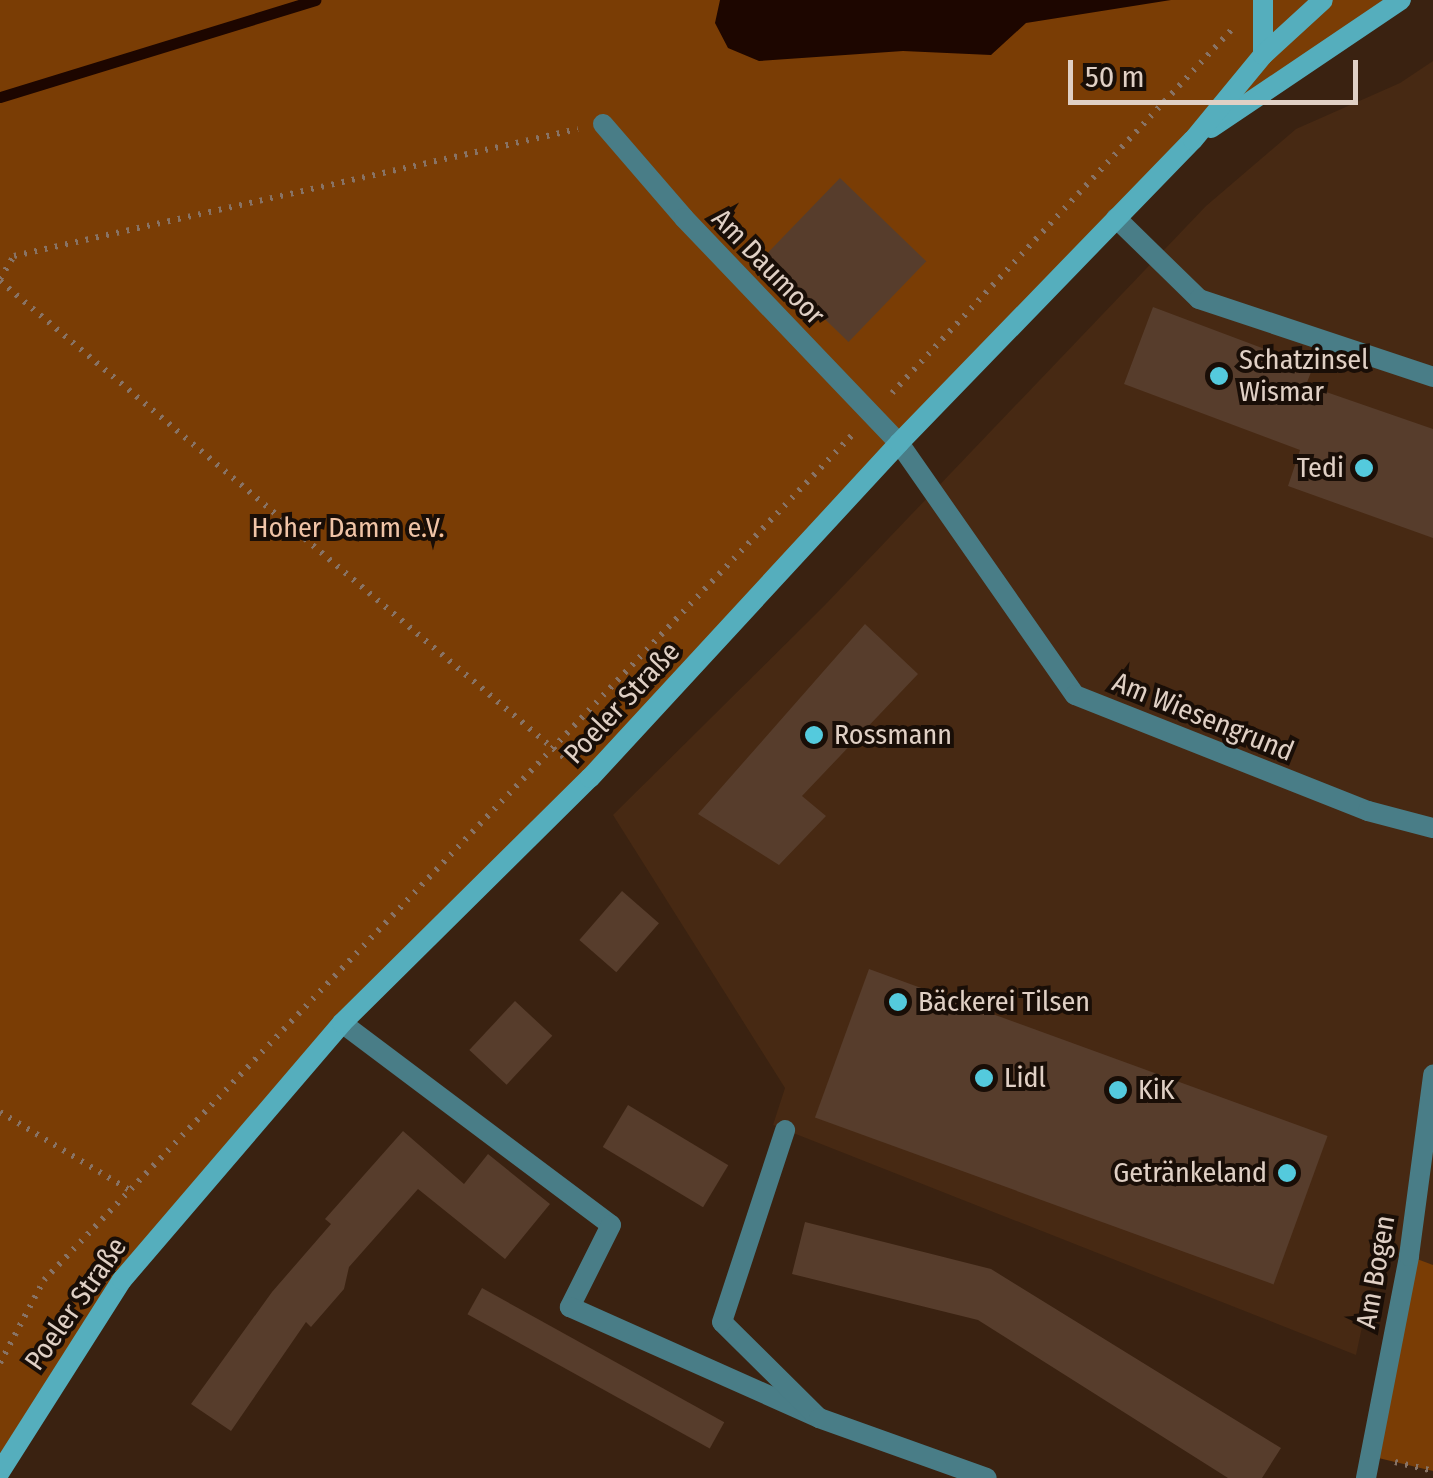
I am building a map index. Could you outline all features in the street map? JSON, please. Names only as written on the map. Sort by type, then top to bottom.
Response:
[{"type":"main road","points":[[1263,0],[1263,55]]},
{"type":"main road","name":"Poeler Straße","points":[[0,1472],[122,1280],[342,1023],[590,778],[899,443],[1192,140],[1263,55],[1322,0]]},
{"type":"main road","points":[[1192,140],[1401,0]]},
{"type":"street","name":"Am Daumoor","points":[[603,124],[684,218],[899,443]]},
{"type":"street","points":[[1116,218],[1200,299],[1433,377]]},
{"type":"street","name":"Am Wiesengrund","points":[[899,443],[1075,695],[1333,798],[1433,828]]},
{"type":"street","points":[[342,1023],[611,1225],[570,1307],[819,1418],[987,1478]]},
{"type":"street","name":"Am Bogen","points":[[1366,1478],[1409,1256],[1433,1075]]},
{"type":"street","points":[[785,1130],[722,1322],[819,1418]]},
{"type":"path","points":[[0,1363],[44,1280],[556,750],[1247,14]]},
{"type":"path","points":[[590,778],[0,280],[14,256],[603,124]]},
{"type":"path","points":[[0,1112],[130,1191]]},
{"type":"shaded area","points":[[720,0],[1171,0],[1026,23],[991,55],[903,51],[759,61],[728,48],[715,23]]},
{"type":"shaded area","points":[[1433,61],[1433,1266],[1379,1249],[1356,1355],[773,1125],[785,1088],[613,815],[824,606],[1206,206],[1296,129],[1400,83]]},
{"type":"green space","name":"Hoher Damm e.V.","points":[[0,0],[1401,0],[1193,140],[342,1023],[122,1280],[0,1472]]},
{"type":"green space","points":[[1409,1256],[1433,1265],[1433,1471],[1370,1456]]},
{"type":"building","points":[[840,178],[926,261],[849,342],[762,259]]},
{"type":"building","points":[[1153,307],[1313,367],[1306,385],[1433,429],[1433,538],[1288,486],[1300,450],[1124,384]]},
{"type":"building","name":"Rossmann","points":[[865,624],[918,674],[802,796],[826,816],[779,865],[698,814]]},
{"type":"building","points":[[622,891],[659,923],[616,972],[579,940]]},
{"type":"building","points":[[869,969],[1328,1136],[1274,1284],[815,1117]]},
{"type":"building","points":[[515,1001],[552,1036],[507,1085],[469,1050]]},
{"type":"building","points":[[628,1105],[728,1165],[703,1207],[603,1147]]},
{"type":"building","points":[[403,1131],[464,1184],[488,1154],[550,1204],[505,1259],[418,1189],[349,1267],[344,1289],[311,1327],[306,1322],[231,1431],[191,1404],[272,1292],[331,1224],[325,1219]]},
{"type":"building","points":[[805,1222],[991,1269],[1281,1448],[1262,1478],[1228,1478],[978,1320],[792,1274]]},
{"type":"building","points":[[482,1288],[724,1422],[710,1449],[467,1314]]},
{"type":"waterway","points":[[0,97],[315,0]]},
{"type":"place","name":"Schatzinsel Wismar","points":[[1219,376]]},
{"type":"place","name":"Tedi","points":[[1364,468]]},
{"type":"place","name":"Rossmann","points":[[814,735]]},
{"type":"place","name":"Bäckerei Tilsen","points":[[898,1002]]},
{"type":"place","name":"Lidl","points":[[984,1078]]},
{"type":"place","name":"KiK","points":[[1118,1090]]},
{"type":"place","name":"Getränkeland","points":[[1287,1173]]}]
